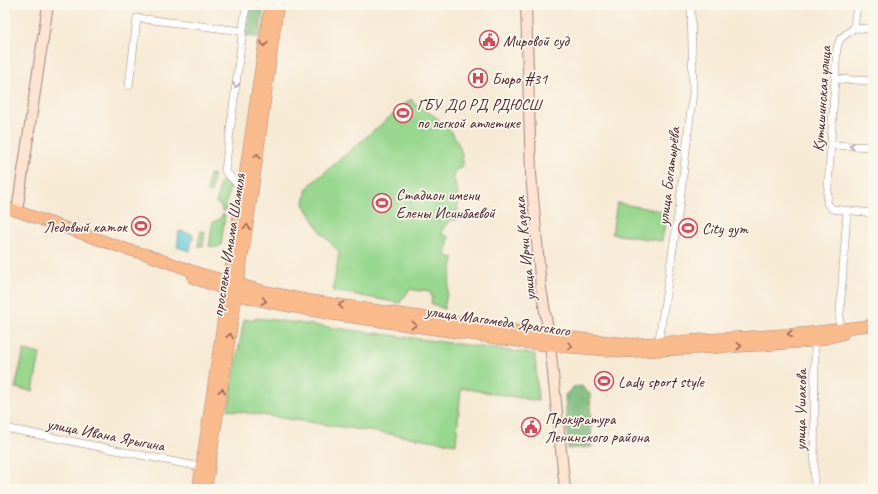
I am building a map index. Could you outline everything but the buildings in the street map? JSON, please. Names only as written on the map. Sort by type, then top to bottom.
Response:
[{"type":"main road","points":[[17,211],[48,5]]},
{"type":"main road","name":"проспект Имама Шамиля","points":[[206,489],[232,287],[242,189],[270,5]]},
{"type":"main road","name":"проспект Имама Шамиля","points":[[198,489],[278,5]]},
{"type":"main road","name":"улица Ирчи Казака","points":[[526,5],[531,174],[541,288],[550,340],[564,489]]},
{"type":"main road","name":"улица Магомеда Ярагского","points":[[5,207],[232,287],[267,302],[336,315],[550,340],[627,352],[658,346],[815,336],[873,325]]},
{"type":"main road","name":"улица Магомеда Ярагского","points":[[840,331],[873,331]]},
{"type":"street","points":[[242,189],[225,171],[246,5]]},
{"type":"street","name":"улица Богатырёва","points":[[658,346],[680,203],[693,92],[691,5]]},
{"type":"street","points":[[857,5],[854,28],[873,29]]},
{"type":"street","points":[[129,86],[137,18],[242,31]]},
{"type":"street","name":"Кутишинская улица","points":[[847,211],[832,209],[827,203],[832,145],[837,48],[840,39],[854,28]]},
{"type":"street","points":[[835,79],[873,81]]},
{"type":"street","points":[[832,145],[873,147]]},
{"type":"street","points":[[840,331],[847,211],[873,213]]},
{"type":"street","name":"улица Ушакова","points":[[814,489],[815,336]]},
{"type":"street","name":"улица Ивана Ярыгина","points":[[5,428],[201,467]]},
{"type":"green space","points":[[250,5],[264,5],[260,38],[246,36]]},
{"type":"green space","name":"Стадион имени Елены Исинбаевой","points":[[411,99],[418,107],[433,115],[445,125],[455,137],[461,151],[463,166],[455,171],[453,178],[457,188],[458,198],[456,220],[450,220],[442,230],[442,234],[449,237],[446,256],[454,258],[444,309],[431,303],[432,297],[430,292],[424,290],[419,291],[410,289],[400,303],[333,291],[339,252],[320,231],[304,204],[307,188],[311,184]]},
{"type":"green space","points":[[209,174],[214,175],[211,193],[207,192]]},
{"type":"green space","points":[[221,180],[230,185],[225,211],[222,211],[220,205],[216,203]]},
{"type":"green space","points":[[617,203],[667,212],[662,241],[612,234]]},
{"type":"green space","points":[[222,215],[225,215],[221,245],[218,247],[209,246],[213,222],[220,219]]},
{"type":"green space","points":[[201,231],[205,232],[203,246],[198,246]]},
{"type":"green space","points":[[259,318],[535,354],[538,401],[461,388],[456,444],[228,410],[244,319],[250,320]]},
{"type":"green space","points":[[24,350],[40,354],[33,391],[15,388]]},
{"type":"green space","points":[[582,386],[590,394],[592,447],[568,449],[565,395],[573,387]]},
{"type":"water","points":[[179,231],[193,234],[190,251],[177,247]]},
{"type":"place","name":"Мировой суд","points":[[489,40]]},
{"type":"place","name":"Бюро #31","points":[[478,78]]},
{"type":"place","name":"ГБУ ДО РД РДЮСШ по легкой атлетике","points":[[403,113]]},
{"type":"place","name":"Стадион имени Елены Исинбаевой","points":[[382,203]]},
{"type":"place","name":"Ледовый каток","points":[[141,226]]},
{"type":"place","name":"City gym","points":[[688,228]]},
{"type":"place","name":"Lady sport style","points":[[604,381]]},
{"type":"place","name":"Прокуратура Ленинского района","points":[[531,427]]}]
